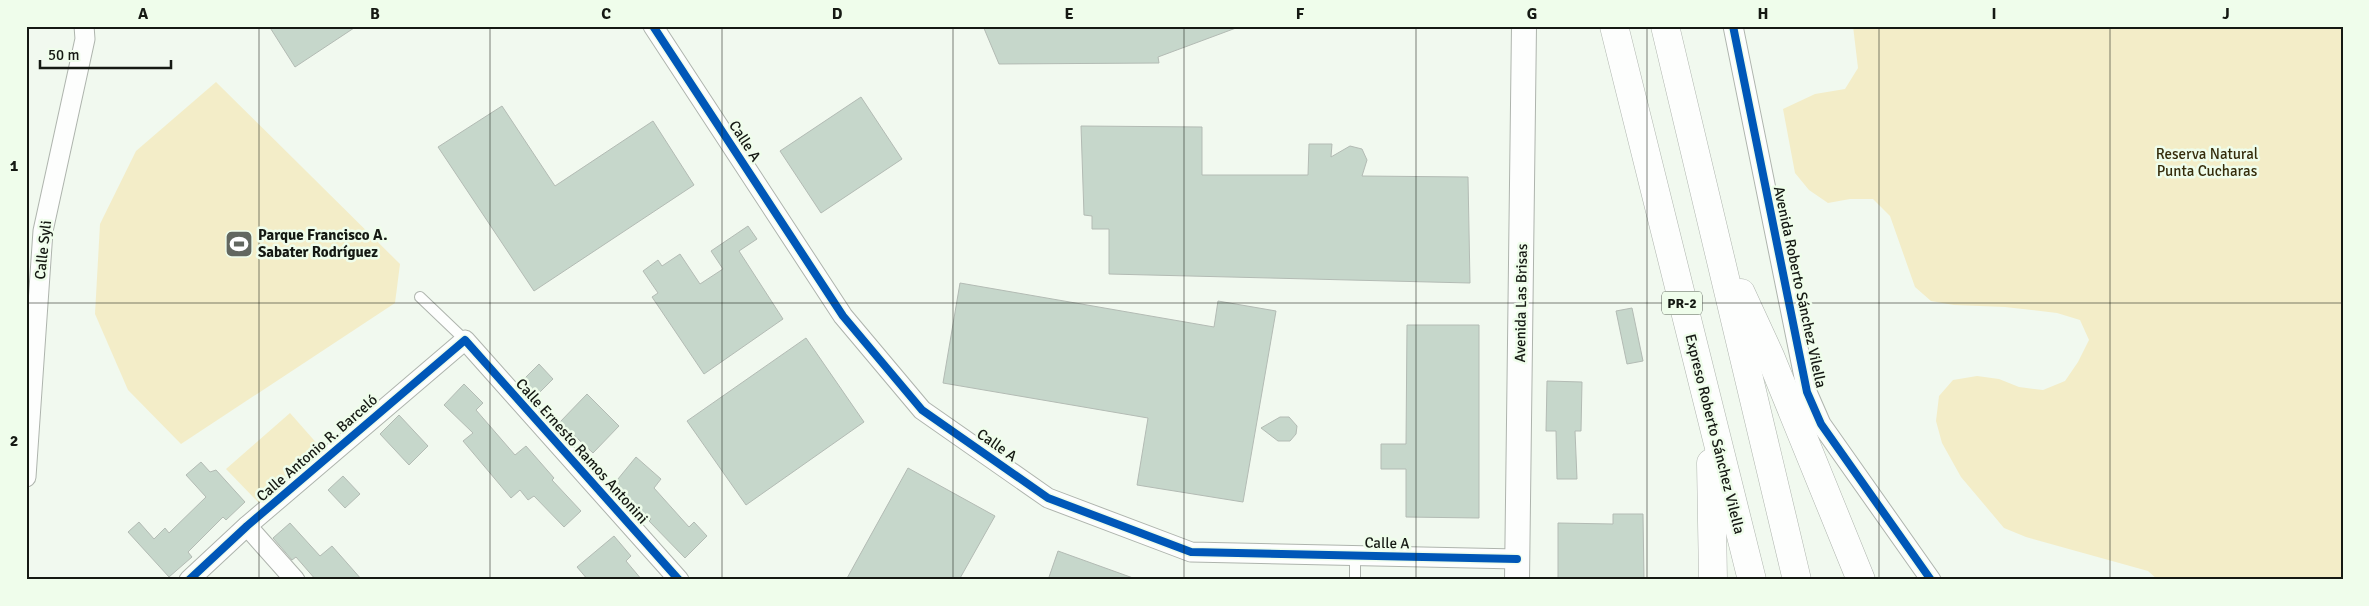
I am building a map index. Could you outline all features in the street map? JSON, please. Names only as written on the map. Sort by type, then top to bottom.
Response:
[{"type":"highway","name":"Expreso Roberto Sánchez Vilella","points":[[1614,26],[1752,580]]},
{"type":"highway","points":[[1665,26],[1797,580]]},
{"type":"highway","points":[[1716,241],[1770,356],[1861,580]]},
{"type":"highway","points":[[1711,419],[1713,580]]},
{"type":"street","name":"Calle Syli","points":[[26,477],[43,231],[85,39],[84,26]]},
{"type":"street","name":"Calle A","points":[[653,26],[843,316],[922,410],[1048,498],[1191,552],[1355,556],[1517,570]]},
{"type":"street","name":"Avenida Las Brisas","points":[[1517,570],[1524,26]]},
{"type":"street","name":"Avenida Roberto Sánchez Vilella","points":[[1733,26],[1807,392],[1821,424],[1931,580]]},
{"type":"street","name":"Calle Antonio R. Barceló","points":[[189,580],[247,526],[465,340]]},
{"type":"street","name":"Calle Ernesto Ramos Antonini","points":[[465,340],[678,580]]},
{"type":"street","points":[[247,526],[295,580]]},
{"type":"lane","points":[[420,297],[465,340]]},
{"type":"lane","points":[[1355,556],[1355,580]]},
{"type":"green space","name":"Reserva Natural Punta Cucharas","points":[[1853,26],[2343,26],[2343,580],[2158,580],[2148,571],[2026,537],[2004,528],[1961,477],[1942,443],[1936,421],[1939,396],[1953,380],[1977,376],[1999,379],[2019,387],[2043,390],[2065,381],[2078,362],[2089,340],[2080,320],[2057,313],[2005,307],[1954,305],[1931,301],[1915,287],[1890,216],[1873,199],[1850,199],[1828,203],[1809,190],[1795,173],[1783,109],[1815,94],[1845,89],[1858,68]]},
{"type":"green space","name":"Parque Francisco A. Sabater Rodríguez","points":[[216,82],[400,264],[395,303],[181,444],[128,390],[95,314],[100,224],[136,151]]},
{"type":"green space","points":[[290,413],[320,447],[259,503],[226,469]]},
{"type":"building","points":[[269,26],[357,26],[295,67]]},
{"type":"building","points":[[983,26],[1235,26],[1236,28],[1158,57],[1159,63],[999,64]]},
{"type":"building","points":[[861,97],[902,159],[821,213],[780,151]]},
{"type":"building","points":[[502,106],[555,186],[653,121],[694,185],[534,291],[438,147]]},
{"type":"building","points":[[1081,126],[1202,127],[1202,175],[1308,175],[1309,144],[1332,144],[1331,157],[1350,146],[1362,149],[1367,160],[1362,176],[1468,177],[1470,283],[1109,274],[1109,229],[1092,229],[1092,216],[1084,215]]},
{"type":"building","points":[[748,226],[757,239],[739,251],[783,319],[704,374],[652,297],[658,293],[643,271],[658,260],[662,266],[680,254],[700,284],[723,269],[711,251]]},
{"type":"building","points":[[960,283],[1214,327],[1218,301],[1276,311],[1243,502],[1137,485],[1148,418],[943,383]]},
{"type":"building","points":[[1632,308],[1643,361],[1627,364],[1616,311]]},
{"type":"building","points":[[1407,325],[1479,325],[1479,518],[1406,517],[1406,469],[1381,469],[1381,444],[1406,444]]},
{"type":"building","points":[[806,338],[864,422],[746,505],[687,421]]},
{"type":"building","points":[[539,364],[553,379],[535,397],[520,383]]},
{"type":"building","points":[[1547,381],[1582,382],[1581,431],[1575,431],[1577,479],[1557,479],[1556,431],[1546,431]]},
{"type":"building","points":[[464,384],[483,403],[476,410],[515,455],[526,446],[554,478],[552,480],[581,511],[564,527],[534,496],[528,500],[520,490],[511,498],[463,441],[473,433],[444,405]]},
{"type":"building","points":[[587,394],[619,426],[593,453],[560,422]]},
{"type":"building","points":[[399,415],[428,446],[409,465],[380,434]]},
{"type":"building","points":[[1280,417],[1289,417],[1297,426],[1296,434],[1290,441],[1278,441],[1261,428]]},
{"type":"building","points":[[636,457],[661,479],[654,488],[689,527],[694,522],[707,536],[685,558],[649,521],[651,519],[613,485]]},
{"type":"building","points":[[201,462],[210,472],[216,470],[245,502],[226,520],[223,517],[188,552],[192,557],[169,577],[128,532],[139,522],[154,539],[165,528],[169,533],[206,497],[186,475]]},
{"type":"building","points":[[908,468],[995,516],[959,580],[846,580]]},
{"type":"building","points":[[343,476],[360,494],[345,508],[328,490]]},
{"type":"building","points":[[1613,514],[1643,514],[1644,580],[1558,580],[1558,523],[1613,524]]},
{"type":"building","points":[[290,523],[320,556],[332,546],[362,580],[316,580],[296,557],[292,560],[273,538]]},
{"type":"building","points":[[614,536],[631,556],[626,561],[642,580],[588,580],[577,567]]},
{"type":"building","points":[[1058,551],[1133,578],[1133,580],[1048,580]]},
{"type":"cycle path","points":[[653,26],[843,316],[922,410],[1048,498],[1191,552],[1517,559]]},
{"type":"cycle path","points":[[1733,26],[1807,392],[1821,424],[1931,580]]},
{"type":"cycle path","points":[[189,580],[247,526],[465,340],[679,580]]},
{"type":"place","name":"Parque Francisco A. Sabater Rodríguez","points":[[239,244]]}]
